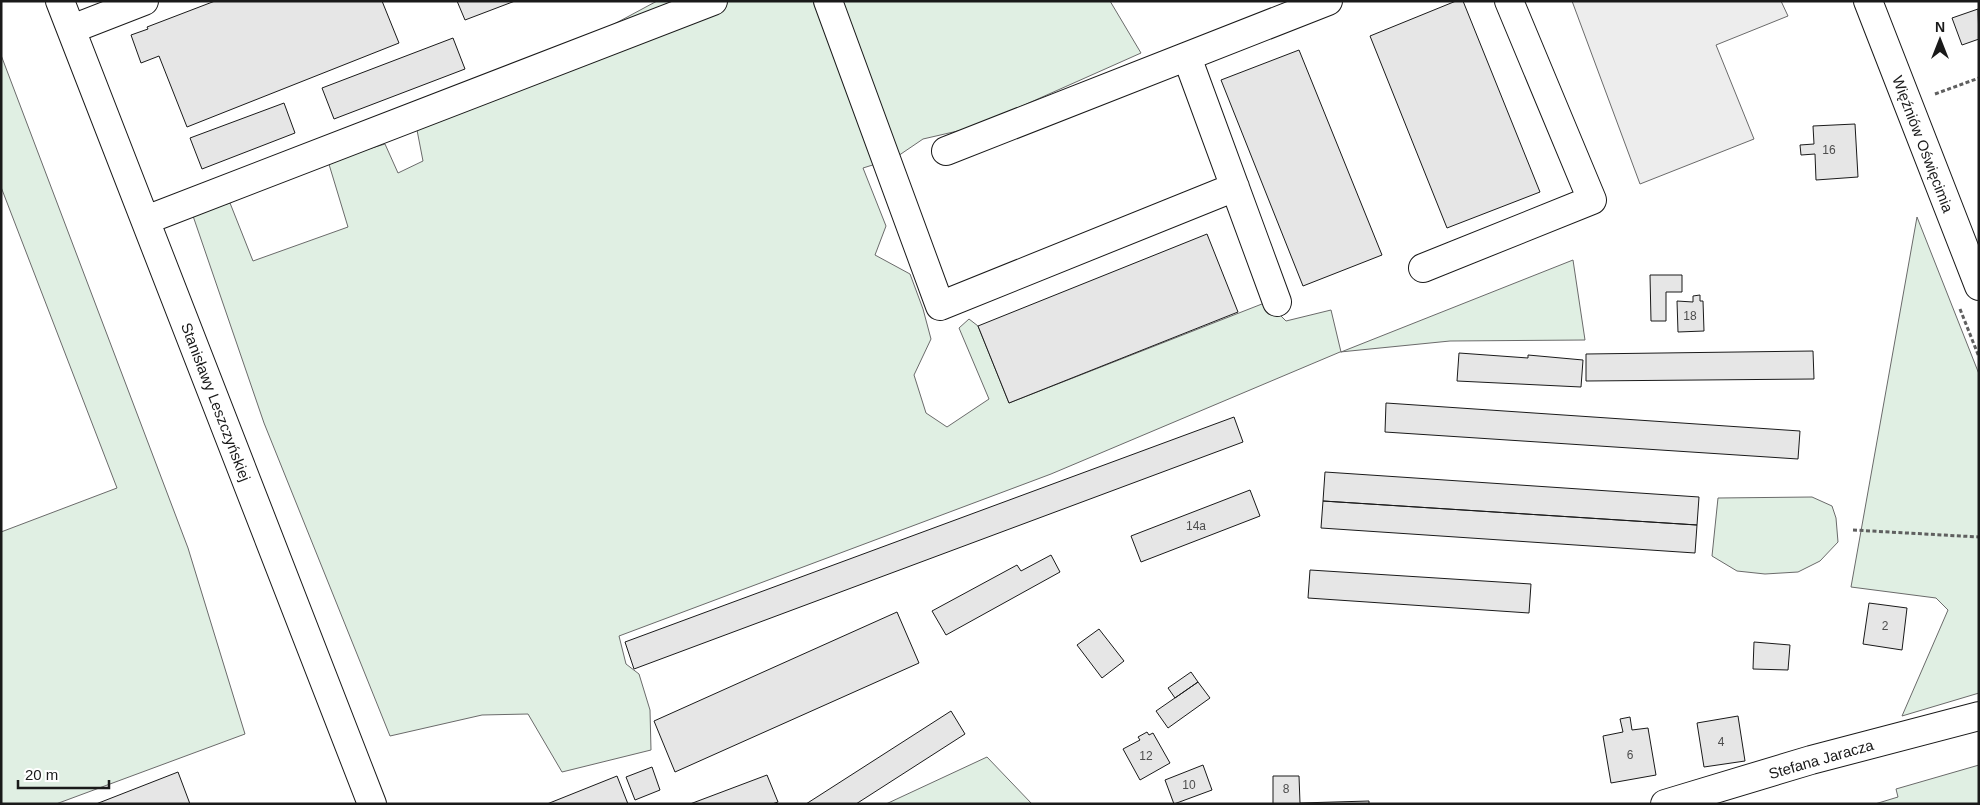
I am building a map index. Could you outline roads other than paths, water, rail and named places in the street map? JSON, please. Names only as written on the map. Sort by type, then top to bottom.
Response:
[{"type":"street","name":"Stanisławy Leszczyńskiej","points":[[60,1],[372,804]]},
{"type":"street","points":[[72,29],[144,1]]},
{"type":"street","points":[[146,220],[713,1]]},
{"type":"street","points":[[828,1],[940,306],[1235,187]]},
{"type":"street","points":[[946,151],[1328,1]]},
{"type":"street","points":[[1423,268],[1592,200],[1509,1]]},
{"type":"street","name":"Więźniów Oświęcimia","points":[[1868,1],[1979,286]]},
{"type":"street","points":[[1187,57],[1277,302]]},
{"type":"street","name":"Stefana Jaracza","points":[[1665,804],[1812,760],[1979,716]]}]
